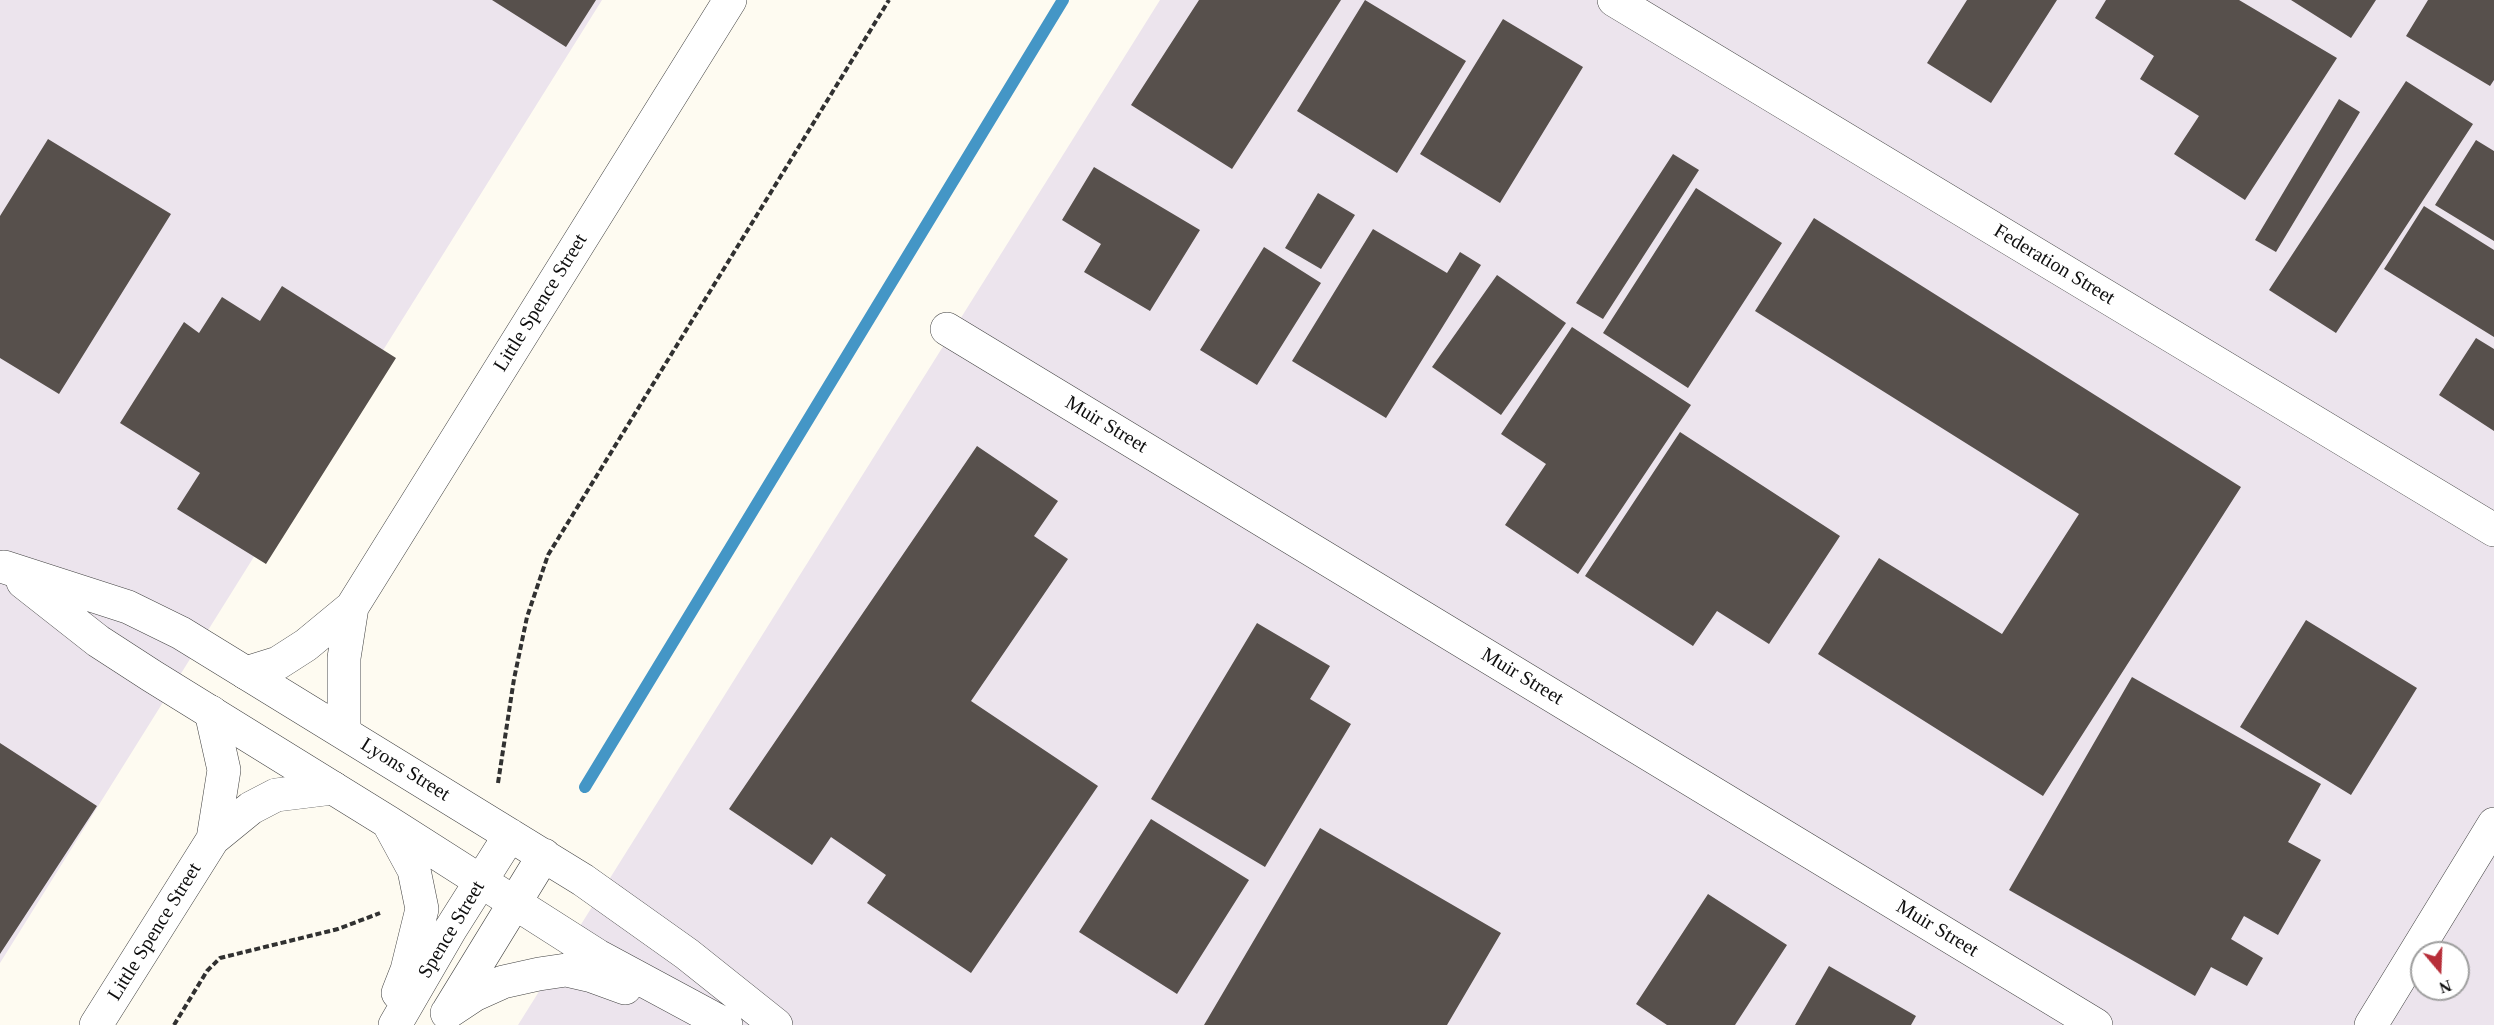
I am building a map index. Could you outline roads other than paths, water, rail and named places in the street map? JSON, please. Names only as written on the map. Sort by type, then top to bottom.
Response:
[{"type":"street","name":"Little Spence Street","points":[[246,673],[278,663],[306,645],[352,607],[730,0]]},
{"type":"street","name":"Federation Street","points":[[1614,0],[2494,530]]},
{"type":"street","name":"Muir Street","points":[[947,329],[2096,1025]]},
{"type":"street","name":"Lyons Street","points":[[2,566],[128,607],[181,633],[544,855],[687,954],[776,1025]]},
{"type":"street","name":"Lyons Street","points":[[2,566],[98,641],[598,956],[724,1025]]},
{"type":"street","name":"Little Spence Street","points":[[344,732],[344,658],[352,607]]},
{"type":"street","name":"Little Spence Street","points":[[212,712],[224,770],[213,838]]},
{"type":"street","name":"Little Spence Street","points":[[96,1025],[213,838],[251,808],[276,795],[333,788]]},
{"type":"street","points":[[385,1025],[406,970],[422,909],[414,870],[388,822]]},
{"type":"street","points":[[2371,1025],[2494,824]]},
{"type":"street","name":"Spence Street","points":[[395,1025],[510,835]]},
{"type":"street","name":"Spence Street","points":[[444,1019],[513,902],[544,855]]},
{"type":"street","points":[[444,1019],[474,995],[503,982],[566,970],[592,976],[724,1025]]},
{"type":"waterway","points":[[585,787],[1063,0]]}]
